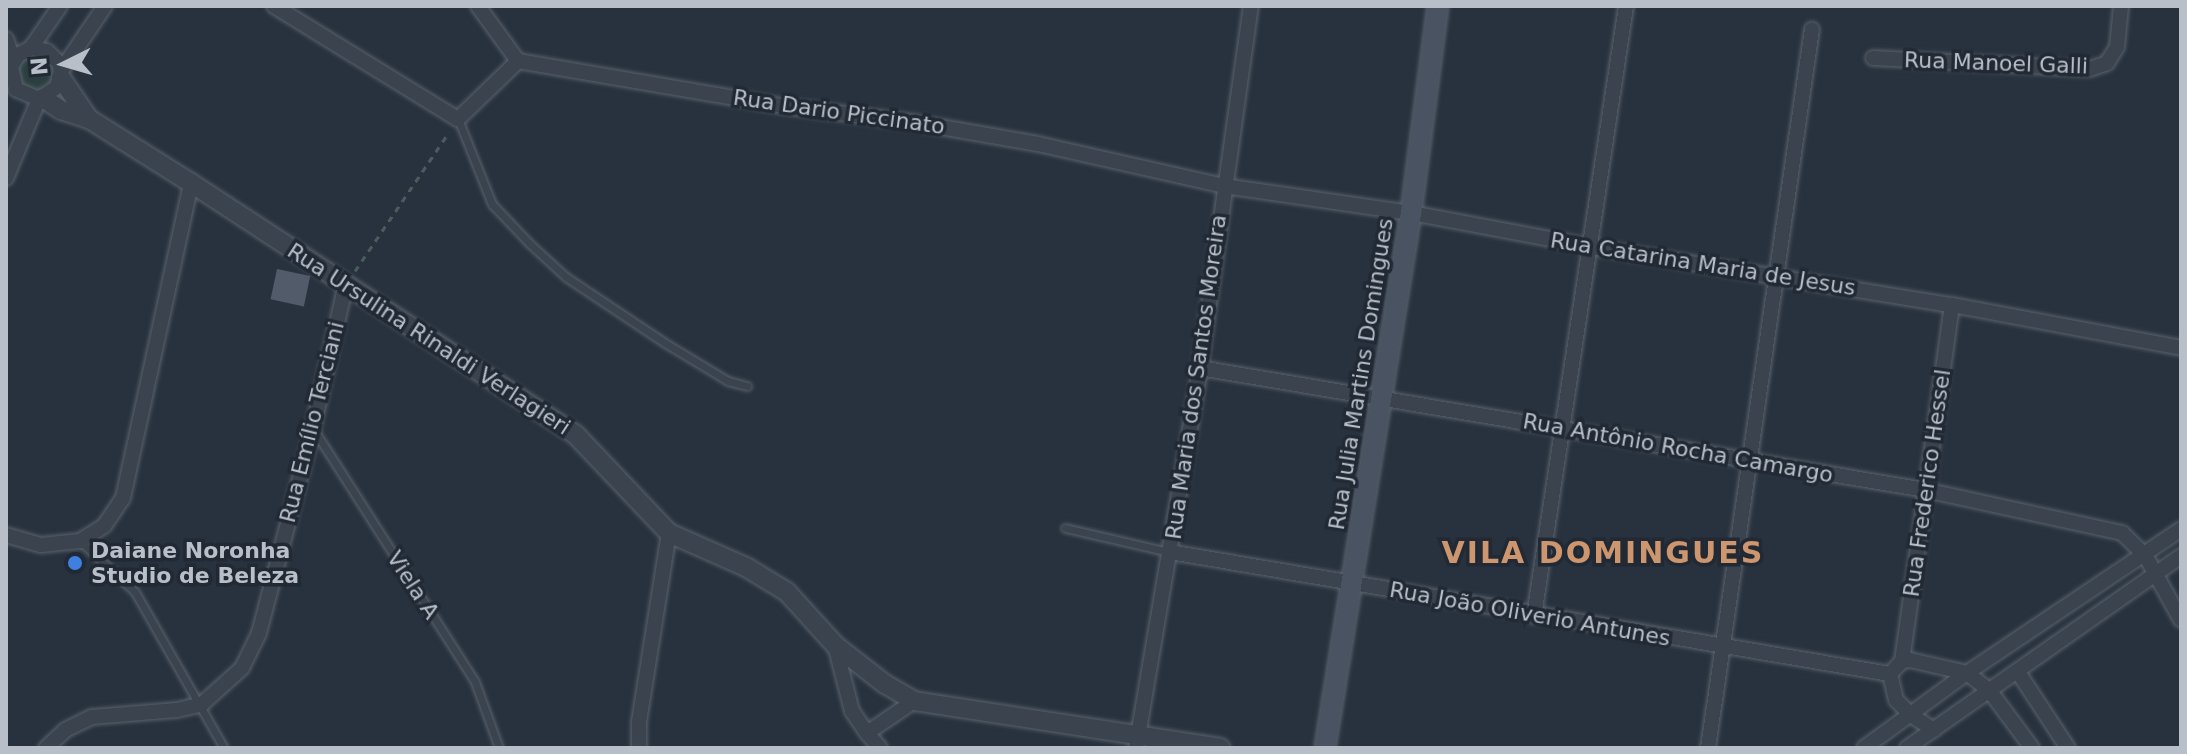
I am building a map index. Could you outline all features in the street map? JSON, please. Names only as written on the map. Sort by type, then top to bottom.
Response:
[{"type":"main road","name":"Rua Julia Martins Domingues","points":[[1325,748],[1411,213],[1438,6]]},
{"type":"street","points":[[14,61],[31,48],[60,6]]},
{"type":"street","points":[[6,39],[14,61],[9,85],[23,95],[41,98],[51,94],[105,6]]},
{"type":"street","points":[[274,6],[458,119],[518,61],[478,6]]},
{"type":"street","name":"Rua Maria dos Santos Moreira","points":[[1137,741],[1200,368],[1251,6]]},
{"type":"street","points":[[1534,616],[1626,6]]},
{"type":"street","name":"Rua Manoel Galli","points":[[1873,58],[2090,69],[2107,63],[2117,47],[2121,6]]},
{"type":"street","points":[[1708,748],[1775,275],[1787,219],[1812,29]]},
{"type":"street","points":[[31,48],[47,51],[61,75]]},
{"type":"street","name":"Rua Dario Piccinato","points":[[518,61],[1024,142],[1224,186]]},
{"type":"street","name":"Rua Ursulina Rinaldi Verlagieri","points":[[61,75],[89,119]]},
{"type":"street","points":[[6,178],[41,98]]},
{"type":"street","name":"Rua Ursulina Rinaldi Verlagieri","points":[[41,98],[61,110],[89,119],[191,183],[575,434],[669,533],[746,567],[787,592],[835,645],[885,684],[914,701],[1137,741],[1220,748]]},
{"type":"street","points":[[6,535],[41,545],[80,541],[104,526],[123,498],[191,183]]},
{"type":"street","name":"Rua Catarina Maria de Jesus","points":[[1224,186],[1411,213],[1592,247],[1952,305],[2181,348]]},
{"type":"street","name":"Rua Emílio Terciani","points":[[202,704],[242,668],[259,633],[313,428],[346,284]]},
{"type":"street","name":"Rua Frederico Hessel","points":[[1902,661],[1952,305]]},
{"type":"street","name":"Rua Antônio Rocha Camargo","points":[[1200,368],[1925,490],[2122,533],[2145,555]]},
{"type":"street","points":[[1864,748],[1967,673],[2181,529]]},
{"type":"street","points":[[639,748],[639,722],[669,533]]},
{"type":"street","name":"Rua João Oliverio Antunes","points":[[1170,552],[1890,674]]},
{"type":"street","points":[[2145,555],[2181,620]]},
{"type":"street","points":[[1907,748],[2181,556]]},
{"type":"street","points":[[835,645],[852,711],[880,748]]},
{"type":"street","points":[[1934,730],[1911,715],[1896,700],[1890,674],[1902,661],[1910,660],[1967,673],[1989,690],[2032,748]]},
{"type":"street","points":[[2018,672],[2068,748]]},
{"type":"street","points":[[867,733],[914,701]]},
{"type":"street","points":[[48,747],[65,730],[92,717],[177,710],[202,704]]},
{"type":"lane","points":[[458,119],[492,204],[530,244],[566,277],[654,336],[728,381],[747,386]]},
{"type":"lane","name":"Viela A","points":[[313,428],[475,682],[499,748]]},
{"type":"lane","points":[[1065,528],[1170,552]]},
{"type":"lane","points":[[80,541],[135,592],[202,704],[224,748]]},
{"type":"path","points":[[346,284],[458,119]]},
{"type":"green space","points":[[36,55],[49,60],[54,73],[49,86],[36,91],[23,86],[18,73],[23,60]]},
{"type":"building","points":[[277,269],[310,276],[304,306],[271,299]]},
{"type":"place","name":"Daiane Noronha Studio de Beleza","points":[[75,563]]},
{"type":"district","name":"VILA DOMINGUES","points":[[1603,553]]}]
